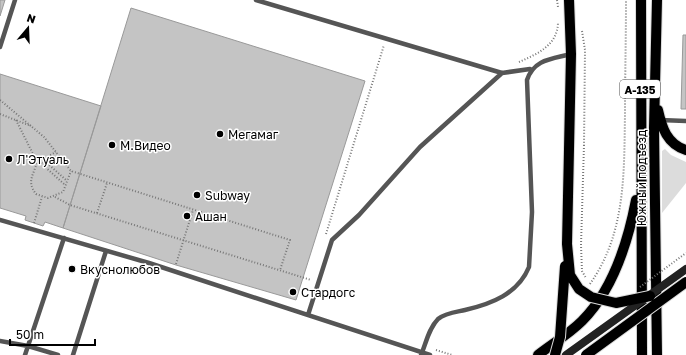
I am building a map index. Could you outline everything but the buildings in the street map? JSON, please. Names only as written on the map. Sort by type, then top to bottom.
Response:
[{"type":"main road","points":[[555,355],[560,336],[567,244],[571,54],[569,0]]},
{"type":"main road","name":"Южный подъезд","points":[[641,0],[640,178],[642,355]]},
{"type":"main road","name":"Южный подъезд","points":[[657,0],[654,91],[657,355]]},
{"type":"main road","points":[[654,91],[663,129],[672,143],[686,150]]},
{"type":"main road","points":[[538,355],[582,322],[602,295],[620,258],[634,210],[640,178]]},
{"type":"main road","points":[[567,244],[570,275],[579,289],[591,297],[616,303],[650,296]]},
{"type":"main road","points":[[566,355],[686,269]]},
{"type":"main road","points":[[586,355],[686,282]]},
{"type":"lane","points":[[0,47],[15,0]]},
{"type":"lane","points":[[256,0],[386,40],[502,73],[530,69],[543,61],[571,54]]},
{"type":"lane","points":[[421,354],[432,327],[438,319],[444,315],[472,309],[514,290],[526,274],[529,267],[532,212],[527,80],[530,69]]},
{"type":"lane","points":[[308,315],[332,240],[359,215],[420,147],[502,73]]},
{"type":"lane","points":[[660,120],[686,121]]},
{"type":"lane","points":[[0,220],[106,251],[308,315],[421,354],[430,355]]},
{"type":"lane","points":[[25,355],[64,238]]},
{"type":"lane","points":[[73,355],[106,251]]},
{"type":"lane","points":[[0,341],[28,346],[58,355]]},
{"type":"path","points":[[557,0],[558,12]]},
{"type":"path","points":[[588,287],[602,267],[618,223],[624,180],[626,0]]},
{"type":"path","points":[[517,62],[536,54],[549,44],[558,33],[559,17]]},
{"type":"path","points":[[582,29],[585,50],[582,270],[592,287]]},
{"type":"path","points":[[326,235],[386,40]]},
{"type":"path","points":[[0,100],[32,127],[57,152],[71,171],[290,240],[280,270]]},
{"type":"path","points":[[0,114],[32,127]]},
{"type":"path","points":[[16,120],[37,162]]},
{"type":"path","points":[[57,152],[37,162],[30,182],[36,194],[42,197],[55,197],[70,205],[303,278]]},
{"type":"path","points":[[45,158],[47,163],[66,180]]},
{"type":"path","points":[[40,160],[43,165],[64,184]]},
{"type":"path","points":[[55,197],[63,192],[71,171]]},
{"type":"path","points":[[97,213],[107,183]]},
{"type":"path","points":[[34,223],[42,197]]},
{"type":"path","points":[[176,265],[193,210]]},
{"type":"path","points":[[638,288],[686,253]]},
{"type":"path","points":[[311,281],[314,273]]},
{"type":"path","points":[[424,346],[452,355]]},
{"type":"shaded area","points":[[665,149],[671,155],[686,162],[686,183],[662,213],[662,151]]},
{"type":"place","name":"Мегамаг","points":[[220,134]]},
{"type":"place","name":"М.Видео","points":[[112,145]]},
{"type":"place","name":"Л'Этуаль","points":[[9,159]]},
{"type":"place","name":"Subway","points":[[197,195]]},
{"type":"place","name":"Ашан","points":[[187,216]]},
{"type":"place","name":"Вкуснолюбов","points":[[72,269]]},
{"type":"place","name":"Стардогс","points":[[293,292]]}]
